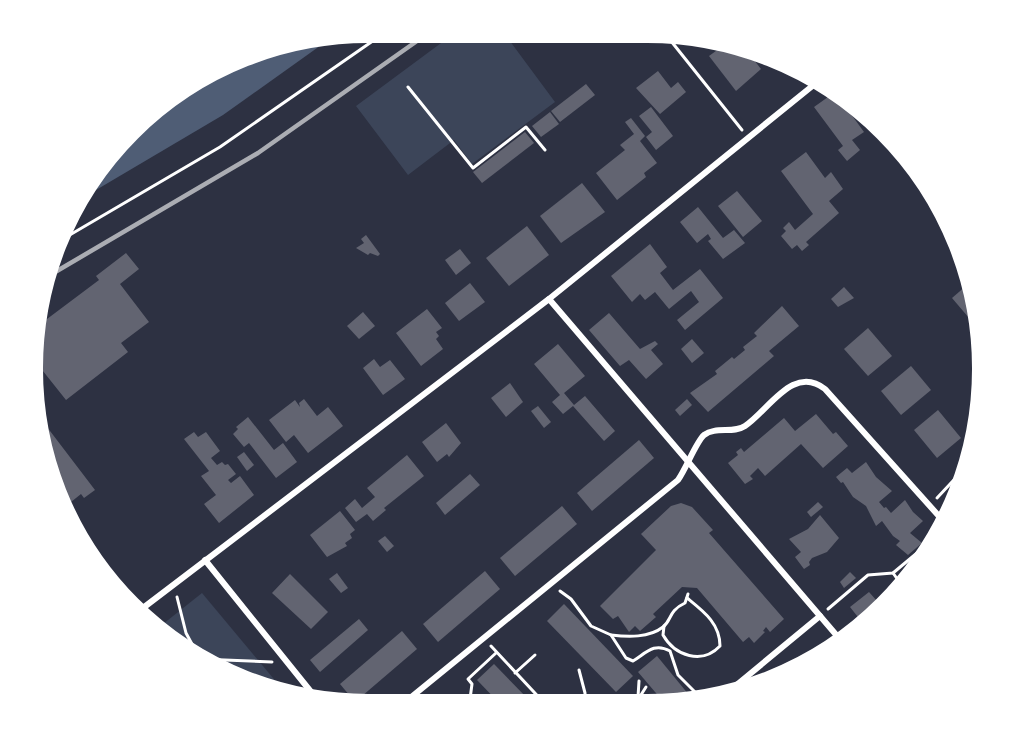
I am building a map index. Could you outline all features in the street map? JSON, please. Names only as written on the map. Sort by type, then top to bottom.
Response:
[{"type":"street","points":[[143,608],[549,299],[814,85]]},
{"type":"street","points":[[549,299],[838,637]]},
{"type":"street","points":[[410,698],[678,480],[703,436],[712,432],[744,427],[788,387],[803,381],[816,382],[825,389],[940,517]]},
{"type":"street","points":[[206,560],[312,693]]},
{"type":"street","points":[[735,686],[820,616]]},
{"type":"path","points":[[66,237],[220,147],[374,39]]},
{"type":"path","points":[[670,40],[749,139]]},
{"type":"path","points":[[408,87],[473,168],[526,127],[545,150]]},
{"type":"path","points":[[930,506],[959,475]]},
{"type":"path","points":[[820,616],[868,575],[893,573],[922,549]]},
{"type":"path","points":[[893,573],[898,579]]},
{"type":"path","points":[[551,581],[561,593],[571,599],[591,626],[611,635],[643,635],[664,626],[675,608],[685,603],[688,596],[720,633],[720,646],[711,655],[701,657],[675,651],[663,634],[664,626]]},
{"type":"path","points":[[173,585],[192,646]]},
{"type":"path","points":[[611,635],[619,651],[633,661],[649,649],[658,646],[670,651],[678,675],[697,694]]},
{"type":"path","points":[[483,637],[539,698]]},
{"type":"path","points":[[470,698],[472,684],[468,679],[496,653]]},
{"type":"path","points":[[515,673],[534,655]]},
{"type":"path","points":[[217,661],[287,663]]},
{"type":"path","points":[[579,670],[585,698]]},
{"type":"path","points":[[639,681],[639,698]]},
{"type":"path","points":[[639,698],[646,687]]},
{"type":"shaded area","points":[[446,39],[508,39],[555,102],[472,164],[454,140],[408,175],[356,106]]},
{"type":"shaded area","points":[[325,42],[223,115],[89,194],[121,151],[151,121],[185,95],[223,73],[263,56]]},
{"type":"shaded area","points":[[202,593],[280,686],[223,664],[185,642],[162,625]]},
{"type":"building","points":[[721,47],[732,50],[751,56],[761,69],[736,91],[709,56]]},
{"type":"building","points":[[658,71],[671,88],[678,82],[686,92],[660,114],[636,88]]},
{"type":"building","points":[[586,84],[595,95],[560,122],[551,111]]},
{"type":"building","points":[[830,95],[845,105],[864,132],[852,140],[860,150],[847,161],[838,150],[843,146],[814,107]]},
{"type":"building","points":[[651,107],[673,136],[656,150],[646,137],[652,132],[639,116]]},
{"type":"building","points":[[550,112],[559,124],[541,137],[532,126]]},
{"type":"building","points":[[631,118],[645,136],[640,141],[657,163],[644,173],[646,177],[617,200],[596,173],[625,150],[620,145],[634,134],[625,122]]},
{"type":"building","points":[[525,132],[534,143],[482,183],[473,172]]},
{"type":"building","points":[[806,152],[825,178],[831,172],[843,189],[829,201],[839,213],[806,242],[809,245],[802,251],[797,245],[792,249],[781,236],[786,231],[783,228],[789,222],[795,230],[813,214],[781,171]]},
{"type":"building","points":[[582,183],[605,212],[561,243],[540,216]]},
{"type":"building","points":[[737,191],[762,221],[743,237],[718,206]]},
{"type":"building","points":[[698,207],[723,238],[734,230],[745,243],[723,259],[708,241],[711,239],[708,234],[697,243],[680,222]]},
{"type":"building","points":[[527,226],[549,255],[509,286],[486,258]]},
{"type":"building","points":[[366,235],[380,254],[378,256],[370,253],[368,255],[356,248],[364,243],[361,239]]},
{"type":"building","points":[[650,244],[667,267],[660,273],[673,290],[700,269],[723,298],[685,330],[677,320],[699,302],[691,291],[669,309],[655,292],[645,300],[640,294],[632,302],[611,276]]},
{"type":"building","points":[[460,249],[471,263],[456,275],[445,260]]},
{"type":"building","points":[[126,253],[139,269],[120,284],[149,322],[121,343],[128,352],[66,400],[39,366],[42,322],[99,280],[96,276]]},
{"type":"building","points":[[470,283],[485,302],[459,321],[445,303]]},
{"type":"building","points":[[966,286],[972,316],[969,318],[952,298]]},
{"type":"building","points":[[844,287],[854,298],[838,307],[831,299]]},
{"type":"building","points":[[782,306],[799,326],[769,351],[774,356],[708,412],[690,393],[717,374],[715,371],[732,357],[734,359],[745,350],[743,347],[757,336],[754,333]]},
{"type":"building","points":[[427,309],[442,328],[436,332],[439,336],[436,339],[443,349],[421,366],[396,333]]},
{"type":"building","points":[[363,312],[375,326],[359,339],[347,326]]},
{"type":"building","points":[[609,313],[640,349],[655,341],[658,344],[651,350],[663,364],[646,379],[629,360],[620,366],[589,330]]},
{"type":"building","points":[[868,328],[892,356],[868,376],[844,349]]},
{"type":"building","points":[[692,339],[704,353],[692,363],[681,349]]},
{"type":"building","points":[[558,344],[585,376],[564,393],[574,405],[585,396],[615,431],[604,441],[573,406],[563,414],[552,402],[560,395],[534,364]]},
{"type":"building","points":[[374,359],[380,367],[390,360],[405,379],[383,395],[363,368]]},
{"type":"building","points":[[911,366],[931,390],[901,415],[881,391]]},
{"type":"building","points":[[510,383],[523,402],[506,417],[491,398]]},
{"type":"building","points":[[304,399],[317,416],[328,407],[343,426],[308,453],[294,435],[286,442],[269,420],[295,400],[300,407],[299,403]]},
{"type":"building","points":[[687,399],[692,405],[680,416],[675,410]]},
{"type":"building","points":[[538,406],[551,422],[544,428],[531,411]]},
{"type":"building","points":[[938,410],[961,438],[937,458],[914,430]]},
{"type":"building","points":[[816,414],[833,434],[836,432],[848,446],[823,468],[801,444],[765,476],[758,468],[750,476],[753,479],[745,484],[728,463],[738,455],[736,452],[741,448],[744,452],[784,418],[795,431]]},
{"type":"building","points":[[248,417],[274,450],[283,443],[297,462],[276,478],[249,443],[244,447],[233,434],[238,429],[236,427]]},
{"type":"building","points":[[43,422],[95,490],[84,498],[81,494],[68,504],[56,474]]},
{"type":"building","points":[[446,423],[461,443],[449,457],[447,454],[437,462],[422,442]]},
{"type":"building","points":[[194,432],[198,437],[206,432],[220,451],[211,458],[217,465],[222,462],[225,465],[228,464],[236,474],[228,480],[231,483],[240,476],[254,495],[219,523],[204,504],[216,495],[201,476],[209,471],[184,439]]},
{"type":"building","points":[[639,440],[654,458],[592,511],[577,493]]},
{"type":"building","points":[[244,452],[254,465],[247,471],[237,457]]},
{"type":"building","points":[[407,455],[424,476],[384,508],[386,510],[373,521],[367,514],[356,522],[345,508],[355,499],[362,508],[375,497],[367,488]]},
{"type":"building","points":[[866,462],[876,477],[892,491],[879,502],[884,508],[886,507],[891,513],[905,500],[923,521],[910,533],[922,543],[908,555],[896,545],[900,541],[893,536],[882,521],[876,526],[866,506],[853,497],[843,482],[841,483],[836,477],[847,468],[852,473]]},
{"type":"building","points":[[470,474],[480,485],[445,515],[436,503]]},
{"type":"building","points":[[818,502],[823,507],[811,517],[807,512]]},
{"type":"building","points":[[681,503],[692,507],[713,530],[709,533],[784,619],[770,632],[766,627],[763,631],[765,632],[754,643],[749,637],[743,642],[697,588],[682,587],[653,614],[656,617],[640,631],[635,626],[629,632],[618,616],[613,619],[600,606],[656,550],[641,534],[671,506]]},
{"type":"building","points":[[562,506],[577,524],[515,576],[500,558]]},
{"type":"building","points":[[340,511],[355,530],[350,534],[352,538],[345,543],[347,546],[327,557],[310,535]]},
{"type":"building","points":[[820,515],[839,538],[827,552],[812,558],[810,565],[804,569],[795,557],[801,552],[789,539],[808,529]]},
{"type":"building","points":[[385,536],[394,546],[387,552],[378,541]]},
{"type":"building","points":[[485,571],[500,589],[438,642],[423,624]]},
{"type":"building","points":[[850,572],[856,578],[844,588],[840,582]]},
{"type":"building","points":[[337,573],[348,588],[341,593],[329,579]]},
{"type":"building","points":[[290,574],[328,612],[311,629],[272,593]]},
{"type":"building","points":[[869,592],[877,601],[887,593],[860,619],[850,607]]},
{"type":"building","points":[[564,604],[633,676],[616,692],[547,621]]},
{"type":"building","points":[[359,619],[368,630],[320,672],[310,660]]},
{"type":"building","points":[[402,631],[417,649],[360,698],[351,697],[340,684]]},
{"type":"building","points":[[657,656],[689,695],[660,697],[638,672]]},
{"type":"building","points":[[494,664],[527,698],[494,698],[477,680]]},
{"type":"railway","points":[[53,273],[258,153],[420,39]]}]
